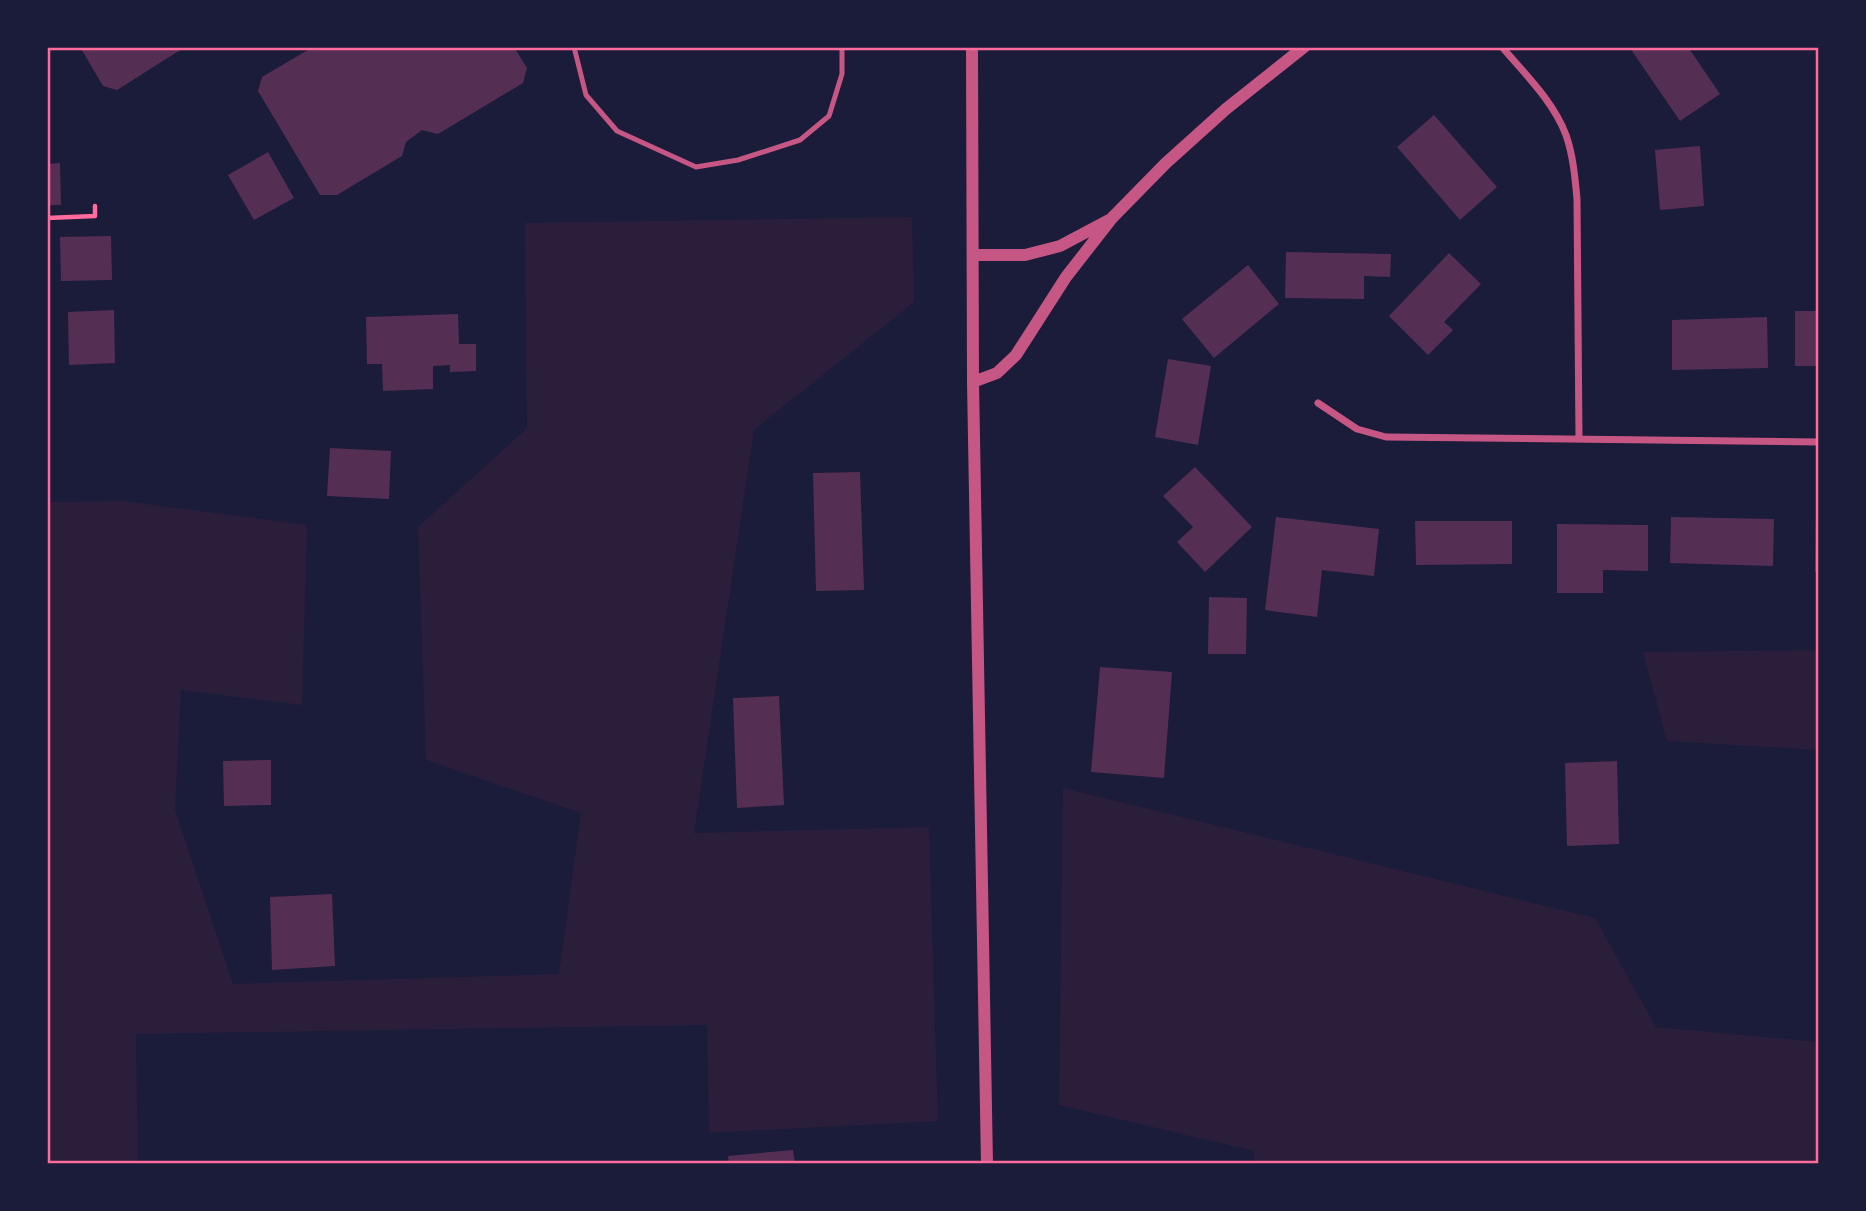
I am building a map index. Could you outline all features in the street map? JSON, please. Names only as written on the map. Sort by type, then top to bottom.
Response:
[{"type":"street","points":[[972,47],[973,382],[987,1164]]},
{"type":"street","points":[[973,382],[996,373],[1016,355],[1066,277],[1112,218],[1166,163],[1216,118],[1304,47]]},
{"type":"street","points":[[1502,47],[1548,102],[1566,134],[1574,167],[1577,199],[1579,438]]},
{"type":"street","points":[[973,255],[1026,255],[1049,249],[1060,246],[1112,218]]},
{"type":"street","points":[[1318,403],[1357,429],[1385,437],[1819,442]]},
{"type":"lane","points":[[574,47],[586,95],[617,131],[696,167],[738,159],[800,140],[829,116],[842,74],[842,47]]},
{"type":"path","points":[[47,218],[95,216],[95,206]]},
{"type":"shaded area","points":[[912,217],[914,302],[754,430],[694,833],[929,827],[938,1121],[709,1133],[707,1025],[136,1034],[138,1164],[47,1164],[47,502],[123,501],[307,525],[302,705],[181,690],[175,810],[233,984],[559,974],[581,813],[426,760],[418,527],[527,428],[525,223]]},
{"type":"shaded area","points":[[1819,650],[1819,750],[1667,741],[1643,652]]},
{"type":"shaded area","points":[[1063,788],[1595,918],[1656,1027],[1819,1042],[1819,1164],[1254,1164],[1254,1151],[1059,1105]]},
{"type":"building","points":[[80,47],[185,47],[117,90],[103,86]]},
{"type":"building","points":[[313,47],[514,47],[527,68],[523,83],[438,134],[422,130],[406,142],[402,156],[337,195],[320,195],[258,91],[262,77]]},
{"type":"building","points":[[1637,47],[1688,47],[1720,94],[1680,121],[1632,51]]},
{"type":"building","points":[[1434,115],[1497,187],[1460,220],[1397,147]]},
{"type":"building","points":[[1700,146],[1704,206],[1660,210],[1655,150]]},
{"type":"building","points":[[268,152],[294,198],[254,220],[228,175]]},
{"type":"building","points":[[60,163],[61,205],[47,205],[47,164]]},
{"type":"building","points":[[111,236],[112,280],[61,281],[60,237]]},
{"type":"building","points":[[1286,252],[1391,254],[1390,277],[1364,276],[1364,299],[1285,298]]},
{"type":"building","points":[[1449,253],[1481,284],[1444,322],[1453,330],[1428,355],[1389,316]]},
{"type":"building","points":[[1248,265],[1279,304],[1214,358],[1182,319]]},
{"type":"building","points":[[114,310],[115,363],[69,365],[68,312]]},
{"type":"building","points":[[1795,311],[1819,311],[1819,366],[1795,366]]},
{"type":"building","points":[[458,314],[459,344],[476,344],[476,371],[450,372],[450,365],[433,366],[433,389],[383,391],[382,364],[367,364],[366,317]]},
{"type":"building","points":[[1767,317],[1768,368],[1672,370],[1672,320]]},
{"type":"building","points":[[1168,359],[1211,366],[1198,445],[1155,437]]},
{"type":"building","points":[[330,448],[391,451],[389,499],[327,496]]},
{"type":"building","points":[[1195,467],[1252,527],[1205,572],[1177,542],[1193,527],[1163,496]]},
{"type":"building","points":[[860,472],[864,590],[816,591],[813,473]]},
{"type":"building","points":[[1816,514],[1819,514],[1819,572],[1815,572]]},
{"type":"building","points":[[1276,517],[1379,529],[1374,576],[1322,570],[1317,617],[1265,610]]},
{"type":"building","points":[[1671,517],[1774,519],[1773,566],[1670,563]]},
{"type":"building","points":[[1415,521],[1512,521],[1512,564],[1416,565]]},
{"type":"building","points":[[1557,524],[1648,525],[1648,571],[1603,570],[1603,593],[1557,593]]},
{"type":"building","points":[[1209,597],[1247,598],[1246,654],[1208,654]]},
{"type":"building","points":[[1100,667],[1172,672],[1164,778],[1091,772]]},
{"type":"building","points":[[779,696],[784,805],[737,808],[733,698]]},
{"type":"building","points":[[271,760],[271,805],[224,806],[223,761]]},
{"type":"building","points":[[1617,761],[1619,844],[1567,846],[1565,763]]},
{"type":"building","points":[[332,894],[335,966],[272,970],[270,897]]},
{"type":"building","points":[[793,1150],[795,1164],[729,1164],[728,1156]]}]
